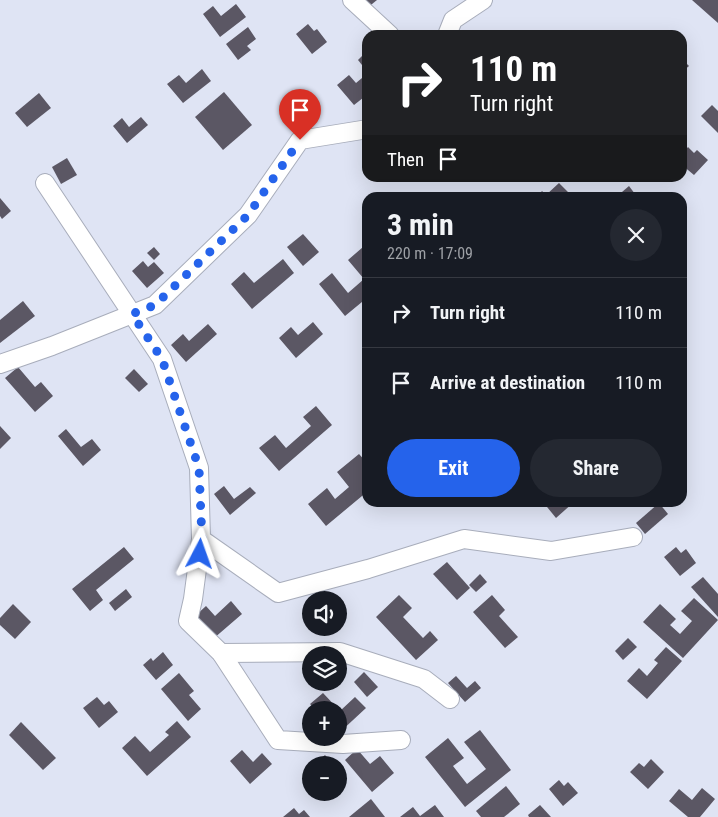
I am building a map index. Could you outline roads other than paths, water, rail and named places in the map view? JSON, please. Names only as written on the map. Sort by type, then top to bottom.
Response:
[{"type":"street","points":[[352,0],[385,30]]},
{"type":"street","points":[[449,30],[453,20],[482,0]]},
{"type":"street","points":[[0,364],[52,346],[155,305],[248,215],[300,140],[362,130]]},
{"type":"street","points":[[45,183],[162,359],[199,468],[202,539],[194,599],[188,621],[221,653],[278,740],[342,744],[401,740]]},
{"type":"street","points":[[202,539],[278,593],[368,569],[464,539],[551,551],[633,537]]},
{"type":"street","points":[[221,653],[340,652],[424,679],[450,699]]}]
